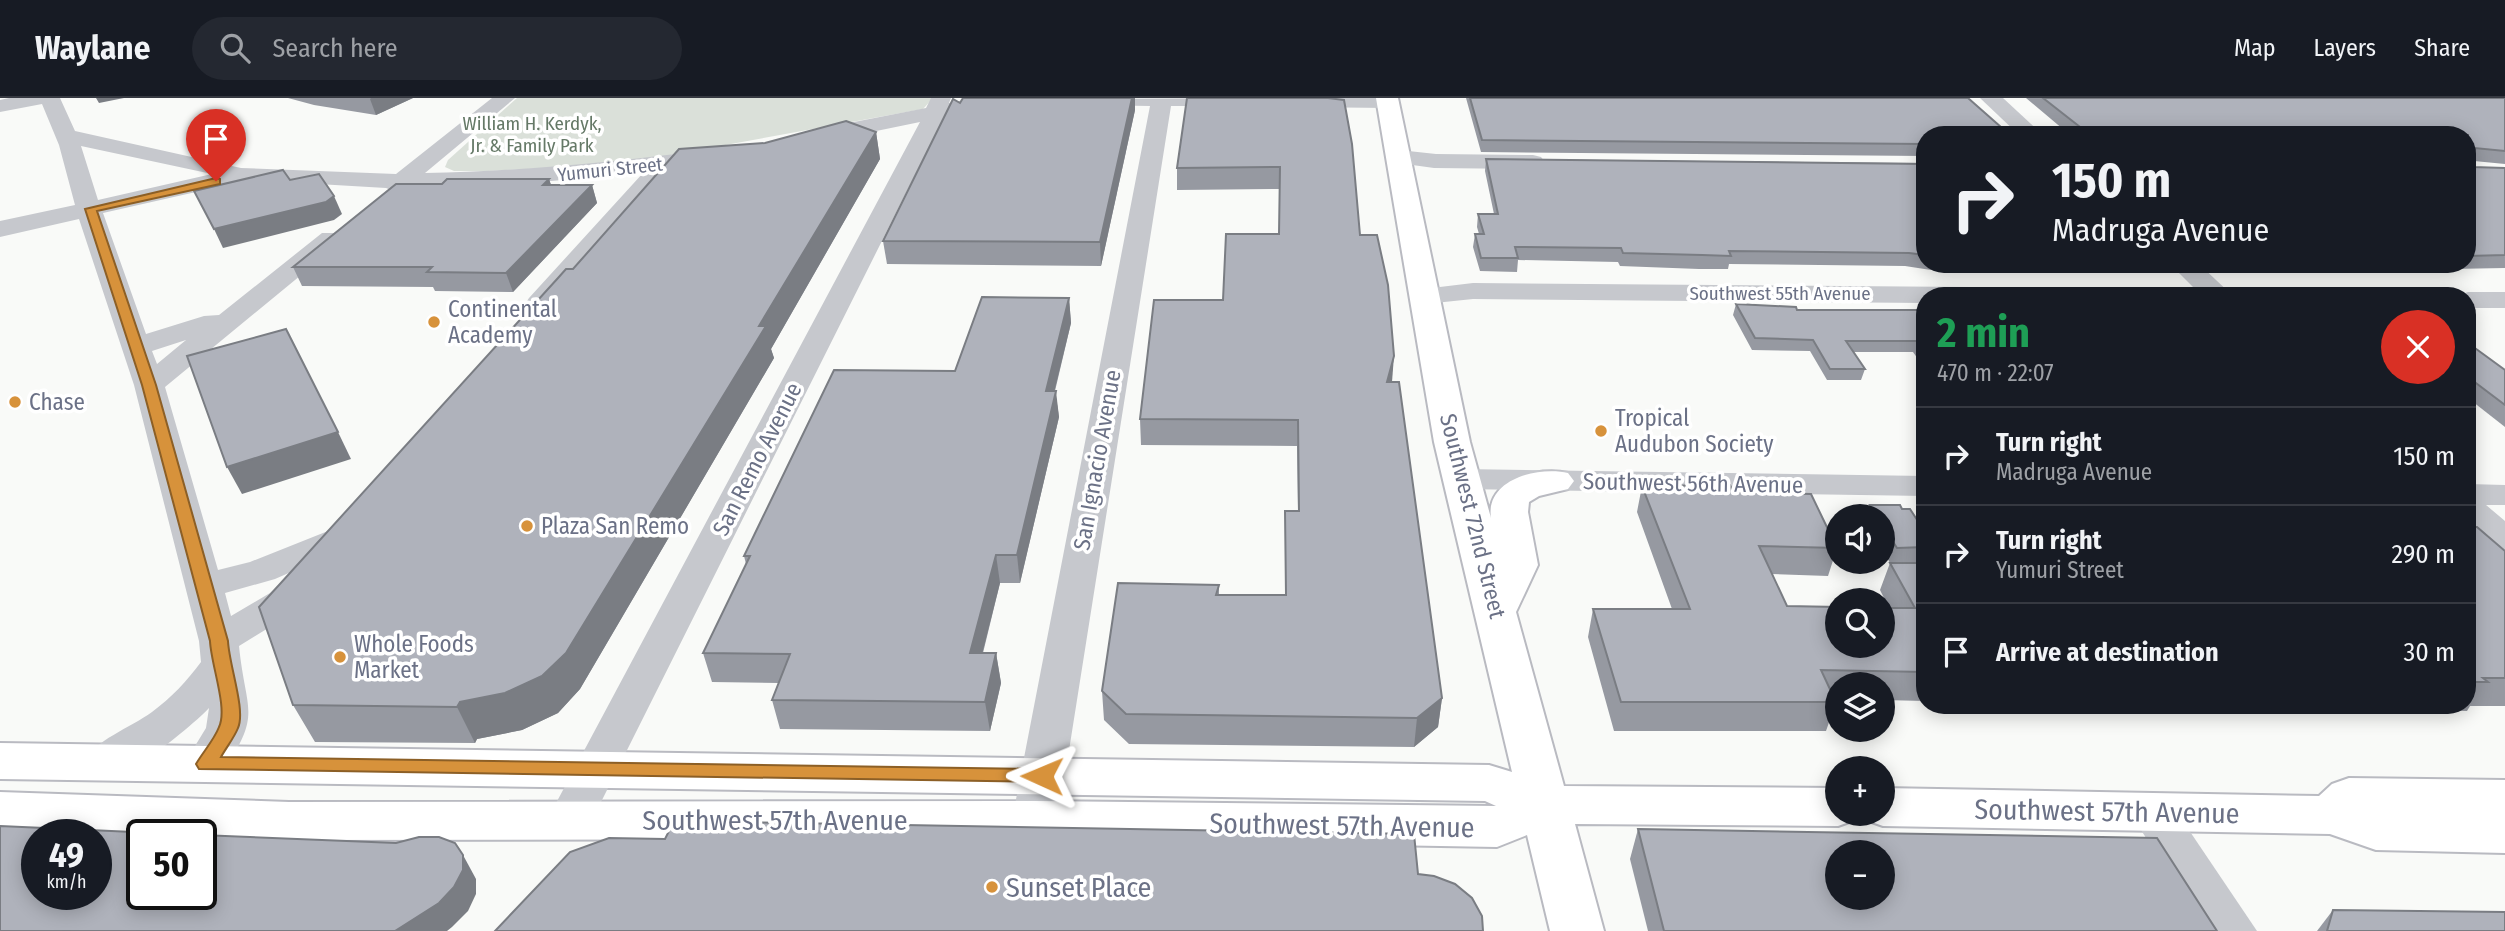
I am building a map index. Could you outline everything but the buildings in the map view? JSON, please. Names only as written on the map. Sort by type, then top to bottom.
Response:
[{"type":"main road","name":"Southwest 72nd Street","points":[[1387,100],[1462,479],[1577,931]]},
{"type":"main road","points":[[1497,610],[1518,565],[1509,512],[1511,497],[1527,487],[1555,481]]},
{"type":"main road","name":"Southwest 57th Avenue","points":[[0,761],[597,769],[1497,827],[1545,805],[1825,807]]},
{"type":"main road","points":[[10,811],[171,780],[206,764],[218,792],[237,819]]},
{"type":"main road","points":[[2331,815],[2349,797],[2505,799]]},
{"type":"main road","name":"Southwest 57th Avenue","points":[[10,811],[237,819],[570,820],[1039,798]]},
{"type":"main road","name":"Southwest 57th Avenue","points":[[1895,807],[2331,815],[2376,830],[2505,833]]},
{"type":"street","points":[[0,106],[43,98]]},
{"type":"street","points":[[50,98],[66,135],[149,385],[204,586],[232,704],[230,726],[206,764]]},
{"type":"street","points":[[374,203],[505,98]]},
{"type":"street","points":[[1990,98],[2022,126]]},
{"type":"street","points":[[793,142],[885,122],[933,115],[982,102],[1018,99]]},
{"type":"street","points":[[1059,99],[1387,100]]},
{"type":"street","name":"San Ignacio Avenue","points":[[1039,798],[1162,99]]},
{"type":"street","name":"San Remo Avenue","points":[[570,820],[933,115]]},
{"type":"street","points":[[66,135],[144,155],[249,173]]},
{"type":"street","name":"Yumuri Street","points":[[0,229],[249,173],[401,181],[537,177],[739,152]]},
{"type":"street","points":[[1400,162],[1428,165],[1434,161],[1549,162]]},
{"type":"street","points":[[523,323],[664,163]]},
{"type":"street","points":[[149,385],[354,220]]},
{"type":"street","points":[[2193,273],[2209,287]]},
{"type":"street","name":"Southwest 55th Avenue","points":[[1424,289],[1916,295]]},
{"type":"street","points":[[2476,299],[2505,300]]},
{"type":"street","points":[[136,347],[237,314]]},
{"type":"street","name":"Southwest 56th Avenue","points":[[1462,479],[1916,486]]},
{"type":"street","points":[[2476,494],[2505,495]]},
{"type":"street","points":[[2476,514],[2505,540]]},
{"type":"street","points":[[104,763],[171,722],[192,703],[220,653],[295,592],[317,568],[337,533],[247,576],[204,586]]},
{"type":"street","points":[[2152,811],[2232,931]]},
{"type":"green space","name":"William H. Kerdyk, Jr. & Family Park","points":[[517,98],[933,98],[923,109],[621,164],[488,171],[454,171],[445,167],[448,160]]},
{"type":"place","name":"Continental Academy","points":[[434,322]]},
{"type":"place","name":"Chase","points":[[15,402]]},
{"type":"place","name":"Tropical Audubon Society","points":[[1601,431]]},
{"type":"place","name":"Plaza San Remo","points":[[527,526]]},
{"type":"place","name":"Whole Foods Market","points":[[340,657]]},
{"type":"place","name":"Sunset Place","points":[[992,887]]},
{"type":"route","points":[[216,181],[90,209],[149,385],[219,641],[220,665],[232,704],[230,726],[225,739],[206,764],[1042,776]]}]
